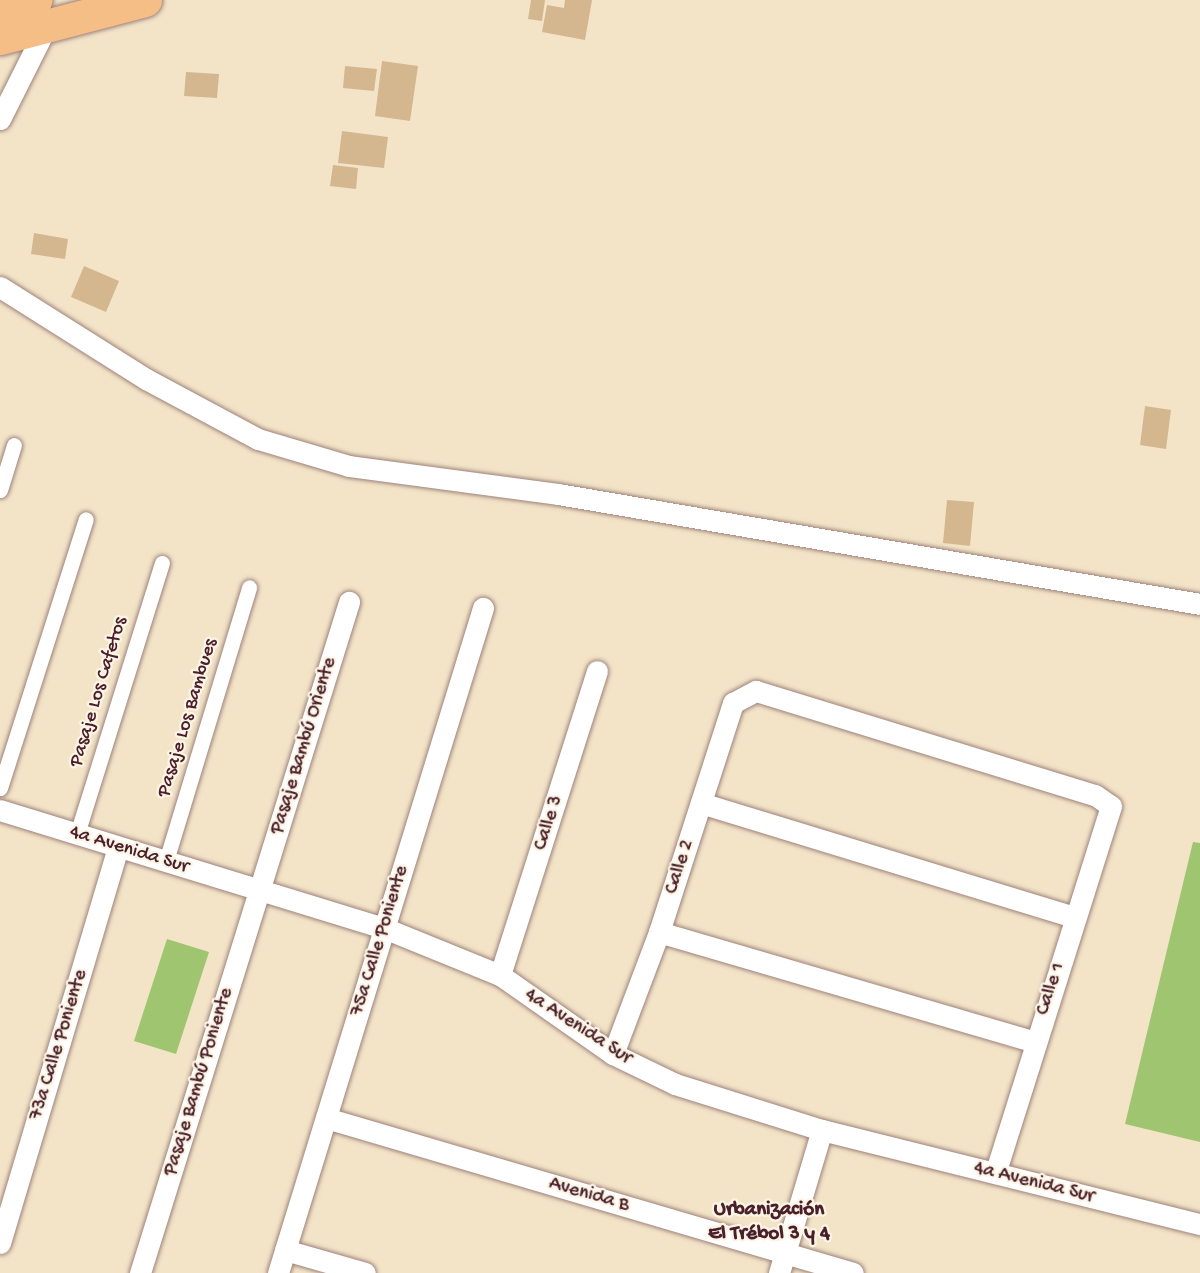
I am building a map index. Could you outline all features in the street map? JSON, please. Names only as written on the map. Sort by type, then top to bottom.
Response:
[{"type":"highway","points":[[0,6],[40,15],[144,0]]},
{"type":"highway","points":[[0,38],[40,15]]},
{"type":"street","points":[[1,115],[40,15]]},
{"type":"street","points":[[0,287],[146,379],[258,439],[349,466],[558,494],[1200,604]]},
{"type":"street","points":[[0,490],[14,446]]},
{"type":"street","points":[[0,788],[86,519]]},
{"type":"street","name":"Pasaje Los Cafetos","points":[[77,834],[162,563]]},
{"type":"street","name":"Pasaje Los Bambues","points":[[166,861],[249,587]]},
{"type":"street","name":"Pasaje Bambú Oriente","points":[[259,890],[349,602]]},
{"type":"street","name":"75a Calle Poniente","points":[[278,1273],[483,608]]},
{"type":"street","name":"Calle 3","points":[[500,975],[597,671]]},
{"type":"street","name":"Calle 2","points":[[612,1054],[659,932],[733,703],[756,691],[1095,795],[1111,806]]},
{"type":"street","points":[[701,804],[1075,917]]},
{"type":"street","name":"Calle 1","points":[[995,1173],[1034,1042],[1111,806]]},
{"type":"street","name":"4a Avenida Sur","points":[[0,810],[384,928],[500,975],[612,1054],[675,1084],[822,1130],[1200,1224]]},
{"type":"street","name":"73a Calle Poniente","points":[[0,1243],[118,847]]},
{"type":"street","name":"Pasaje Bambú Poniente","points":[[140,1273],[259,890]]},
{"type":"street","points":[[659,932],[1034,1042]]},
{"type":"street","name":"Avenida B","points":[[326,1118],[853,1273]]},
{"type":"street","points":[[779,1273],[822,1130]]},
{"type":"street","points":[[285,1250],[365,1273]]},
{"type":"green space","points":[[1193,842],[1200,843],[1200,1142],[1125,1124]]},
{"type":"green space","points":[[167,939],[209,952],[176,1054],[134,1041]]},
{"type":"building","points":[[531,0],[545,0],[542,21],[528,19]]},
{"type":"building","points":[[565,0],[592,0],[585,40],[542,32],[547,5],[564,8]]},
{"type":"building","points":[[382,61],[418,66],[410,121],[375,116]]},
{"type":"building","points":[[345,66],[377,69],[374,91],[343,88]]},
{"type":"building","points":[[186,72],[219,74],[217,98],[184,96]]},
{"type":"building","points":[[342,131],[388,137],[384,168],[338,163]]},
{"type":"building","points":[[333,165],[358,168],[356,189],[330,186]]},
{"type":"building","points":[[34,233],[68,239],[65,259],[31,254]]},
{"type":"building","points":[[84,266],[119,281],[106,312],[71,297]]},
{"type":"building","points":[[1145,406],[1171,410],[1166,449],[1140,445]]},
{"type":"building","points":[[947,500],[974,502],[970,546],[943,543]]},
{"type":"district","name":"Urbanización El Trébol 3 y 4","points":[[769,1223]]}]
